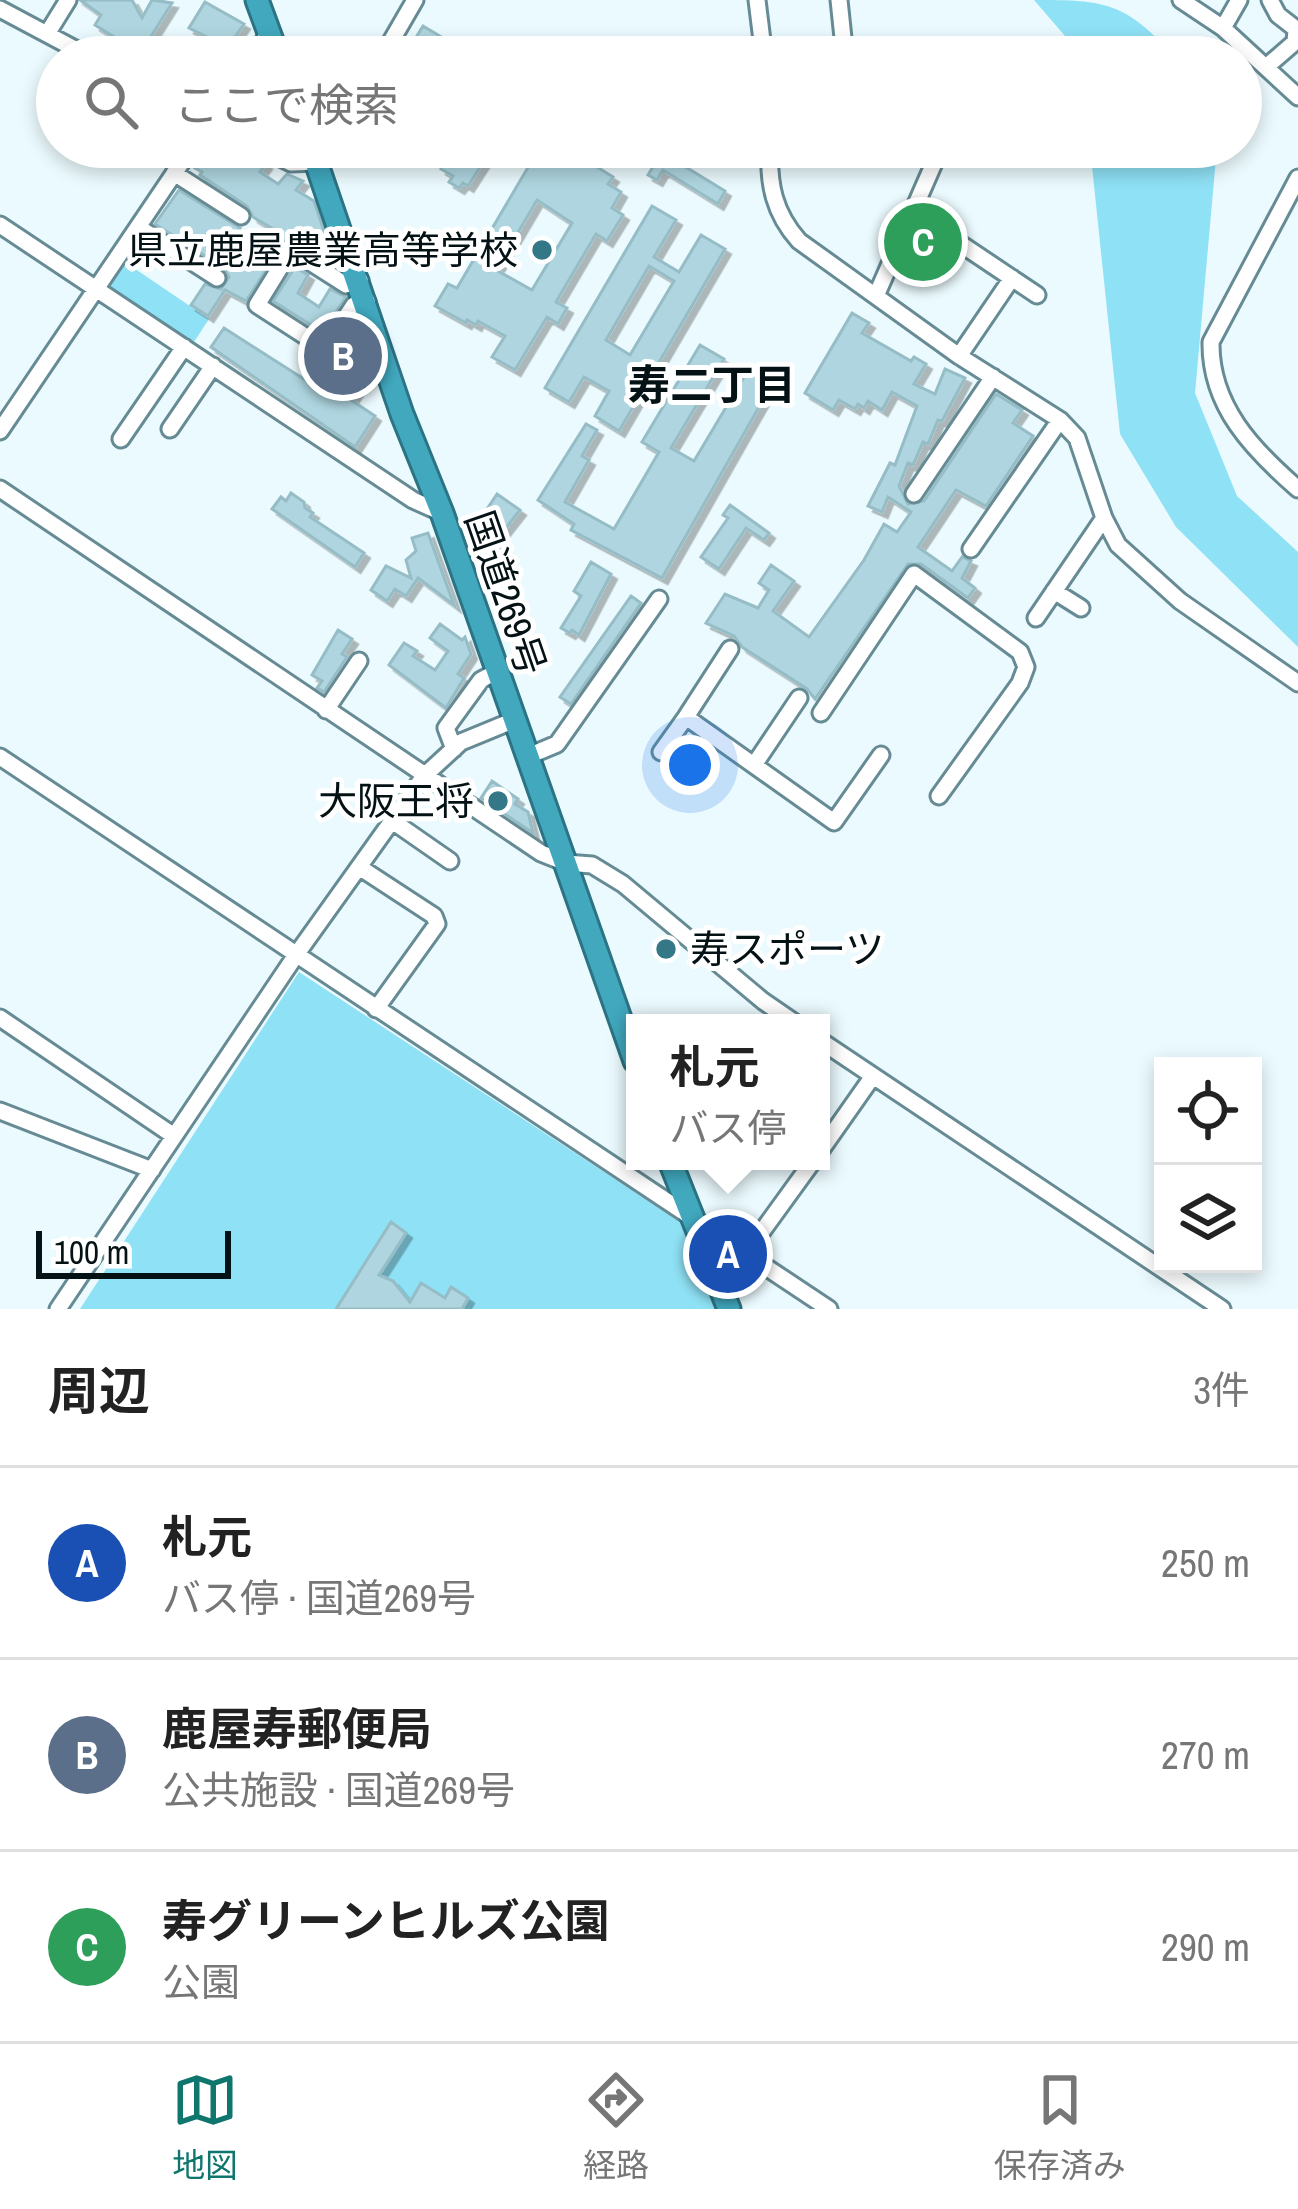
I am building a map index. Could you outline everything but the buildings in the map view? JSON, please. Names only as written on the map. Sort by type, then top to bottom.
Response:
[{"type":"highway","points":[[256,0],[269,36]]},
{"type":"highway","name":"国道269号","points":[[323,168],[402,414],[442,513],[626,1035]]},
{"type":"highway","points":[[673,1170],[725,1299]]},
{"type":"street","points":[[47,34],[68,0]]},
{"type":"street","points":[[394,36],[415,0]]},
{"type":"street","points":[[757,0],[761,36]]},
{"type":"street","points":[[839,0],[843,36]]},
{"type":"street","points":[[1181,0],[1232,36]]},
{"type":"street","points":[[1223,28],[1242,0],[1268,0],[1296,29],[1294,42],[1266,67]]},
{"type":"street","points":[[11,8],[51,36]]},
{"type":"street","points":[[1262,63],[1298,97]]},
{"type":"street","points":[[0,430],[177,168]]},
{"type":"street","points":[[768,168],[783,223],[800,241],[958,356],[1060,420],[1077,438],[1104,518],[1118,544],[1157,583],[1298,682]]},
{"type":"street","points":[[876,296],[932,168]]},
{"type":"street","points":[[174,173],[242,216]]},
{"type":"street","points":[[1298,178],[1211,342],[1210,367],[1251,448],[1298,490]]},
{"type":"street","points":[[913,212],[1037,295]]},
{"type":"street","points":[[0,225],[413,500],[442,513]]},
{"type":"street","points":[[138,227],[217,278]]},
{"type":"street","points":[[291,250],[363,291],[325,349],[256,305],[291,250]]},
{"type":"street","points":[[958,356],[1012,278]]},
{"type":"street","points":[[121,439],[184,347]]},
{"type":"street","points":[[170,429],[213,366]]},
{"type":"street","points":[[914,494],[993,376]]},
{"type":"street","points":[[971,549],[1060,420]]},
{"type":"street","points":[[0,489],[541,854],[592,865],[623,884],[782,1014]]},
{"type":"street","points":[[1036,618],[1104,518]]},
{"type":"street","points":[[821,713],[914,574],[1020,652],[1026,667],[1020,683],[939,796]]},
{"type":"street","points":[[1054,591],[1082,608]]},
{"type":"street","points":[[526,757],[557,744],[659,599]]},
{"type":"street","points":[[661,752],[730,649]]},
{"type":"street","points":[[326,710],[359,661]]},
{"type":"street","points":[[454,749],[446,728],[481,680],[496,672]]},
{"type":"street","points":[[754,765],[799,698]]},
{"type":"street","points":[[686,717],[834,822],[881,755]]},
{"type":"street","points":[[58,1309],[296,956],[424,776],[481,731],[512,721]]},
{"type":"street","points":[[0,757],[829,1309]]},
{"type":"street","points":[[391,820],[450,861]]},
{"type":"street","points":[[359,867],[437,919],[376,1009]]},
{"type":"street","points":[[0,1018],[174,1136]]},
{"type":"street","points":[[830,1046],[1222,1309]]},
{"type":"street","points":[[830,1137],[873,1076]]},
{"type":"street","points":[[0,1111],[152,1170]]},
{"type":"street","points":[[725,1299],[748,1254],[807,1170]]},
{"type":"shaded area","points":[[1034,0],[1113,8],[1153,36],[1065,36]]},
{"type":"shaded area","points":[[1092,168],[1215,168],[1195,393],[1237,496],[1298,552],[1298,647],[1176,527],[1120,434]]},
{"type":"shaded area","points":[[122,260],[209,319],[192,345],[103,286]]},
{"type":"shaded area","points":[[299,972],[682,1223],[715,1309],[80,1309]]},
{"type":"place","name":"寿グリーンヒルズ公園","points":[[923,242]]},
{"type":"place","name":"県立鹿屋農業高等学校","points":[[542,250]]},
{"type":"place","name":"鹿屋寿郵便局","points":[[343,356]]},
{"type":"place","name":"大阪王将","points":[[498,801]]},
{"type":"place","name":"寿スポーツ","points":[[666,949]]},
{"type":"place","name":"札元","points":[[728,1254]]},
{"type":"district","name":"寿二丁目","points":[[712,385]]}]
